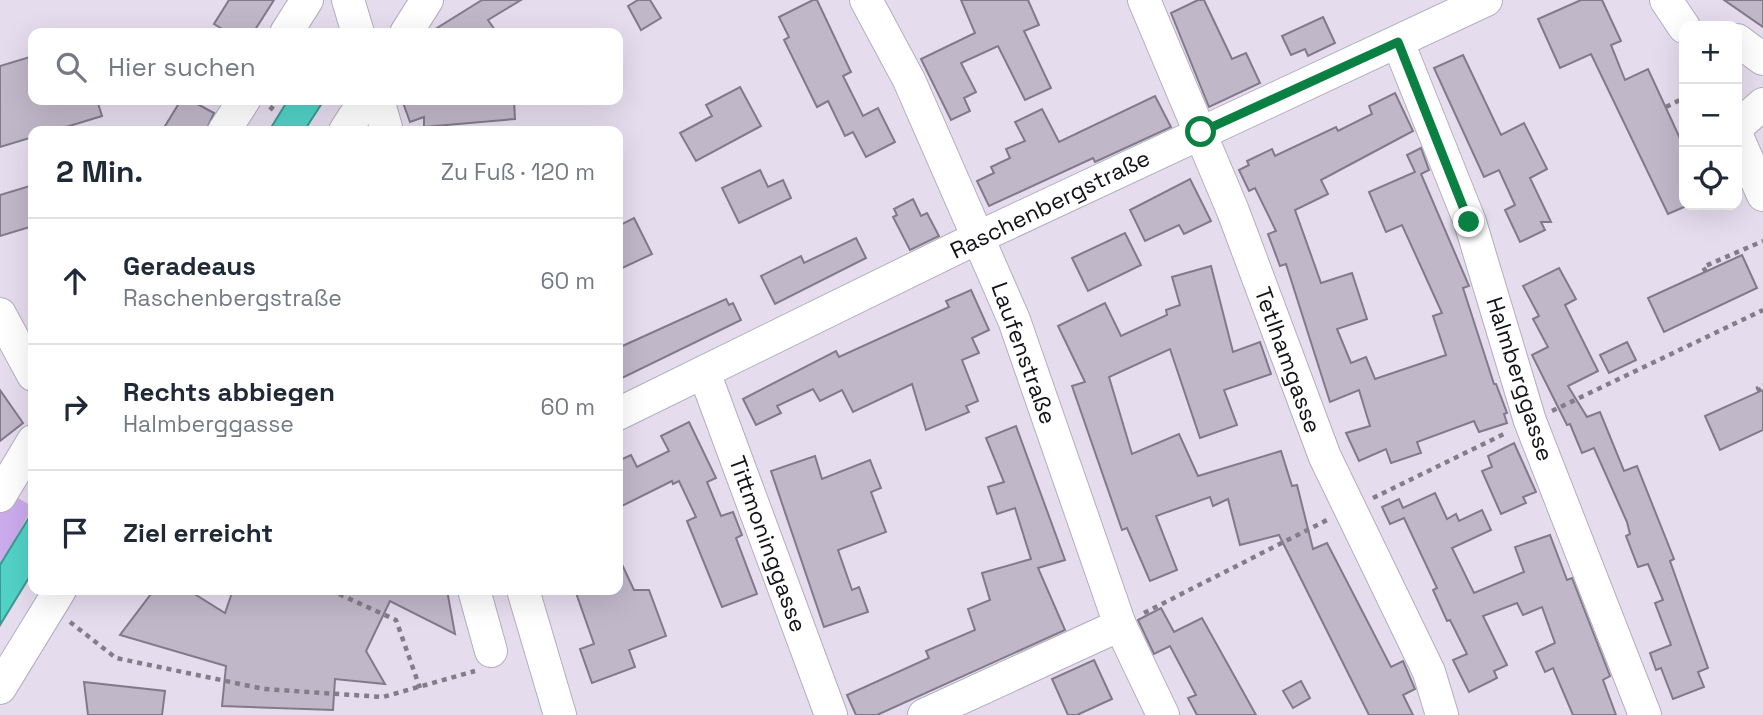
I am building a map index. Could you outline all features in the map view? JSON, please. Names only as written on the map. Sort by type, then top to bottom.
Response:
[{"type":"street","points":[[289,28],[307,0]]},
{"type":"street","points":[[348,0],[356,28]]},
{"type":"street","points":[[409,28],[427,0]]},
{"type":"street","name":"Laufenstraße","points":[[866,0],[909,80],[1014,320],[1120,625],[1163,715]]},
{"type":"street","name":"Tetlhamgasse","points":[[1144,0],[1201,132],[1325,457],[1429,672],[1442,715]]},
{"type":"street","name":"Raschenbergstraße","points":[[623,412],[979,237],[1486,0]]},
{"type":"street","points":[[1666,0],[1680,21]]},
{"type":"street","name":"Halmberggasse","points":[[1398,42],[1469,222],[1530,421],[1645,715]]},
{"type":"street","points":[[1742,44],[1763,59]]},
{"type":"street","points":[[1742,123],[1763,104]]},
{"type":"street","points":[[227,126],[241,105]]},
{"type":"street","points":[[348,126],[362,105]]},
{"type":"street","points":[[379,105],[386,126]]},
{"type":"street","points":[[1742,147],[1763,195]]},
{"type":"street","points":[[0,314],[28,365]]},
{"type":"street","name":"Tittmoninggasse","points":[[704,372],[831,715]]},
{"type":"street","points":[[0,496],[28,449]]},
{"type":"street","points":[[475,595],[486,660]]},
{"type":"street","points":[[524,595],[560,715]]},
{"type":"street","points":[[0,688],[56,597]]},
{"type":"street","points":[[924,715],[1120,625]]},
{"type":"path","points":[[1666,107],[1679,100]]},
{"type":"path","points":[[1706,272],[1703,267],[1763,241]]},
{"type":"path","points":[[1530,421],[1763,310]]},
{"type":"path","points":[[1759,391],[1758,388],[1763,385]]},
{"type":"path","points":[[341,595],[396,620],[420,688]]},
{"type":"path","points":[[56,597],[104,651],[116,657],[264,689],[383,697],[420,688],[486,660]]},
{"type":"shaded area","points":[[285,105],[321,105],[307,126],[272,126]]},
{"type":"shaded area","points":[[0,487],[28,504],[28,516],[0,565]]},
{"type":"shaded area","points":[[28,519],[28,579],[0,625],[0,565]]},
{"type":"building","points":[[229,0],[274,0],[256,28],[221,28],[214,24]]},
{"type":"building","points":[[482,0],[521,0],[488,20],[494,28],[437,28]]},
{"type":"building","points":[[638,0],[650,0],[661,18],[641,30],[628,6]]},
{"type":"building","points":[[817,0],[851,72],[843,76],[863,116],[878,108],[895,142],[866,157],[853,132],[845,136],[828,101],[817,107],[784,40],[789,37],[779,17]]},
{"type":"building","points":[[961,0],[1028,0],[1039,25],[1024,31],[1051,88],[1025,100],[998,46],[961,63],[976,92],[964,98],[970,111],[951,120],[921,59],[975,33]]},
{"type":"building","points":[[1198,0],[1204,0],[1232,59],[1246,53],[1260,83],[1209,107],[1171,13]]},
{"type":"building","points":[[1581,0],[1602,0],[1621,41],[1611,45],[1625,80],[1648,69],[1679,136],[1679,209],[1668,214],[1591,54],[1560,68],[1538,19]]},
{"type":"building","points":[[1724,0],[1763,0],[1763,27]]},
{"type":"building","points":[[1323,17],[1335,43],[1308,56],[1305,49],[1291,55],[1282,36]]},
{"type":"building","points":[[1463,55],[1501,135],[1524,123],[1547,169],[1530,178],[1551,222],[1541,222],[1545,230],[1520,242],[1505,210],[1515,205],[1499,170],[1484,177],[1434,68]]},
{"type":"building","points":[[28,58],[28,105],[99,105],[102,116],[69,126],[28,126],[28,139],[0,147],[0,66]]},
{"type":"building","points":[[740,87],[761,126],[696,161],[680,133],[712,116],[706,105]]},
{"type":"building","points":[[1395,93],[1413,131],[1321,180],[1328,194],[1295,210],[1321,283],[1352,273],[1367,319],[1337,329],[1351,363],[1366,357],[1375,379],[1446,355],[1433,316],[1442,313],[1402,225],[1386,232],[1369,192],[1415,172],[1407,155],[1421,148],[1429,170],[1421,174],[1469,286],[1463,288],[1494,384],[1507,413],[1504,414],[1507,423],[1479,432],[1474,421],[1417,442],[1421,453],[1391,463],[1386,449],[1359,461],[1346,433],[1370,426],[1359,390],[1330,402],[1286,264],[1280,266],[1268,234],[1276,231],[1255,188],[1249,191],[1239,170],[1249,165],[1247,161],[1272,149],[1275,156],[1336,127],[1338,131],[1372,114],[1369,106]]},
{"type":"building","points":[[1155,96],[1171,127],[1095,162],[1093,158],[989,206],[977,181],[994,173],[991,167],[1010,158],[1006,149],[1025,141],[1015,122],[1042,109],[1059,142]]},
{"type":"building","points":[[178,105],[199,105],[214,113],[208,126],[165,126]]},
{"type":"building","points":[[404,105],[514,105],[515,119],[435,126],[424,126],[424,117],[410,122]]},
{"type":"building","points":[[760,170],[768,187],[783,180],[791,198],[739,223],[722,188]]},
{"type":"building","points":[[1190,179],[1211,221],[1184,234],[1179,225],[1145,241],[1130,210]]},
{"type":"building","points":[[28,187],[28,228],[0,236],[0,195]]},
{"type":"building","points":[[913,199],[921,216],[927,213],[939,236],[910,250],[893,217],[897,215],[894,209]]},
{"type":"building","points":[[634,218],[652,254],[623,268],[623,224]]},
{"type":"building","points":[[1125,233],[1141,265],[1088,291],[1072,258]]},
{"type":"building","points":[[856,238],[866,258],[775,304],[761,276],[801,256],[804,263]]},
{"type":"building","points":[[1742,255],[1757,288],[1664,332],[1648,298]]},
{"type":"building","points":[[1211,266],[1233,352],[1260,342],[1271,374],[1224,390],[1237,425],[1200,438],[1170,349],[1109,377],[1132,454],[1179,434],[1198,476],[1281,451],[1292,486],[1297,485],[1313,549],[1327,543],[1391,667],[1403,661],[1415,689],[1403,695],[1413,715],[1369,715],[1279,535],[1240,545],[1228,499],[1213,506],[1210,497],[1156,516],[1177,570],[1150,581],[1127,528],[1122,530],[1072,386],[1085,382],[1058,326],[1105,303],[1121,336],[1167,315],[1166,310],[1180,305],[1172,277]]},
{"type":"building","points":[[1559,268],[1576,299],[1565,305],[1598,371],[1568,386],[1587,417],[1600,412],[1624,471],[1637,466],[1674,559],[1670,561],[1708,668],[1698,672],[1704,687],[1673,699],[1661,668],[1656,670],[1650,653],[1671,645],[1655,603],[1663,600],[1648,564],[1638,567],[1626,536],[1630,534],[1627,522],[1594,448],[1582,453],[1570,424],[1567,425],[1532,355],[1548,347],[1533,319],[1539,316],[1523,286]]},
{"type":"building","points":[[971,290],[989,330],[972,338],[979,353],[962,360],[978,401],[966,406],[969,412],[926,430],[912,384],[853,412],[842,390],[820,401],[813,389],[777,406],[781,413],[756,425],[743,399],[836,351],[839,357],[949,307],[946,301]]},
{"type":"building","points":[[726,299],[729,305],[733,303],[741,320],[623,378],[623,346]]},
{"type":"building","points":[[1627,342],[1636,360],[1609,373],[1600,355]]},
{"type":"building","points":[[0,390],[23,423],[0,441]]},
{"type":"building","points":[[1763,390],[1763,430],[1720,450],[1705,416]]},
{"type":"building","points":[[689,422],[716,478],[707,482],[721,516],[733,512],[742,535],[736,538],[757,594],[722,607],[687,521],[696,517],[679,481],[673,484],[672,481],[623,506],[623,459],[631,455],[637,467],[669,451],[661,436]]},
{"type":"building","points":[[1016,426],[1065,560],[1038,568],[1065,630],[877,715],[856,715],[847,695],[929,658],[926,651],[975,630],[968,609],[990,600],[982,573],[1031,559],[1015,508],[997,514],[988,487],[1004,482],[986,438]]},
{"type":"building","points":[[1514,443],[1536,492],[1523,497],[1526,503],[1501,514],[1482,471],[1492,467],[1488,456]]},
{"type":"building","points":[[815,456],[822,479],[870,460],[881,488],[871,492],[886,532],[838,550],[852,590],[859,587],[868,612],[824,627],[771,471]]},
{"type":"building","points":[[1435,493],[1447,519],[1456,514],[1459,521],[1482,510],[1491,530],[1452,548],[1474,593],[1524,572],[1515,547],[1550,535],[1567,580],[1572,578],[1610,676],[1603,680],[1616,715],[1573,715],[1553,668],[1545,672],[1536,652],[1555,643],[1542,607],[1523,615],[1517,603],[1483,616],[1507,665],[1494,671],[1497,678],[1469,692],[1453,660],[1467,654],[1450,620],[1447,621],[1433,590],[1437,588],[1404,518],[1390,524],[1382,507],[1399,499],[1403,508]]},
{"type":"building","points":[[623,567],[634,590],[649,590],[666,636],[629,650],[635,667],[592,683],[580,649],[594,644],[577,595],[623,595]]},
{"type":"building","points":[[150,595],[196,595],[225,613],[231,595],[448,595],[455,634],[390,601],[366,651],[385,684],[335,679],[333,710],[222,706],[226,666],[120,635]]},
{"type":"building","points":[[1161,608],[1174,632],[1202,618],[1256,715],[1197,715],[1188,698],[1196,695],[1170,646],[1154,654],[1138,620]]},
{"type":"building","points":[[1094,660],[1112,699],[1077,715],[1068,715],[1052,679]]},
{"type":"building","points":[[1301,681],[1310,698],[1293,708],[1283,691]]},
{"type":"building","points":[[84,682],[165,691],[162,715],[88,715]]},
{"type":"route","points":[[1201,132],[1398,42],[1469,222]]}]
